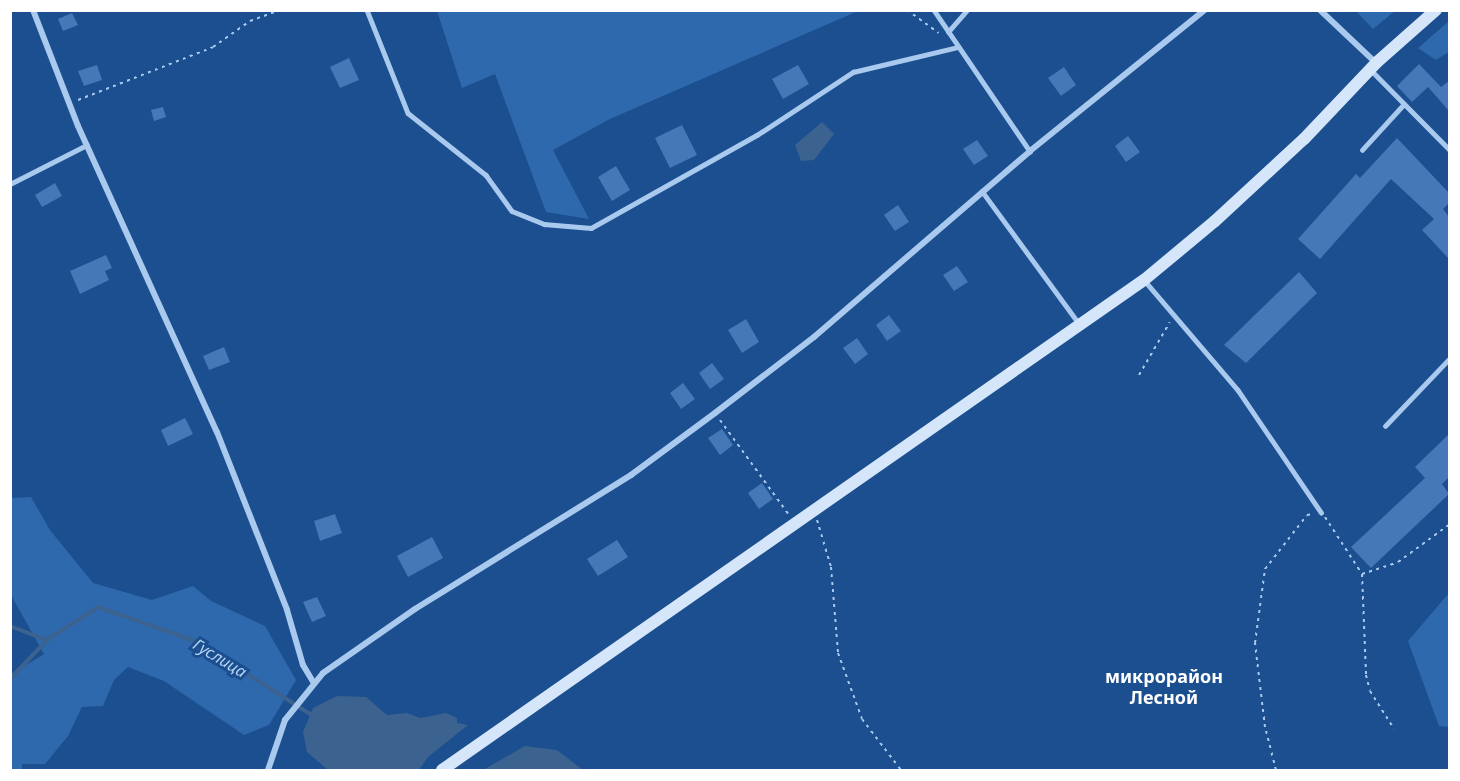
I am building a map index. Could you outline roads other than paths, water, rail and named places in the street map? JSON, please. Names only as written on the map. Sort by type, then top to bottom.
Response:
[{"type":"main road","points":[[442,771],[1144,280],[1304,139],[1373,66],[1436,10]]},
{"type":"street","points":[[33,10],[69,104],[217,432],[287,610],[303,665],[314,683]]},
{"type":"street","points":[[268,771],[285,720],[314,683],[415,609],[631,475],[715,413],[814,337],[982,191],[1205,10]]},
{"type":"street","points":[[1320,10],[1373,66]]},
{"type":"lane","points":[[367,10],[408,113],[486,174],[512,211],[544,224],[591,228],[757,135],[853,72],[958,47]]},
{"type":"lane","points":[[934,10],[1030,151]]},
{"type":"lane","points":[[948,32],[967,10]]},
{"type":"lane","points":[[1373,66],[1404,104],[1449,150]]},
{"type":"lane","points":[[1362,150],[1404,104]]},
{"type":"lane","points":[[10,184],[87,145]]},
{"type":"lane","points":[[982,191],[1081,326]]},
{"type":"lane","points":[[1144,280],[1238,390],[1321,512]]},
{"type":"lane","points":[[1385,426],[1449,358]]},
{"type":"waterway","name":"Гуслица","points":[[10,679],[47,640],[98,607],[195,641],[313,716]]},
{"type":"waterway","points":[[10,626],[47,640]]},
{"type":"district","name":"микрорайон Лесной","points":[[1164,687]]}]
